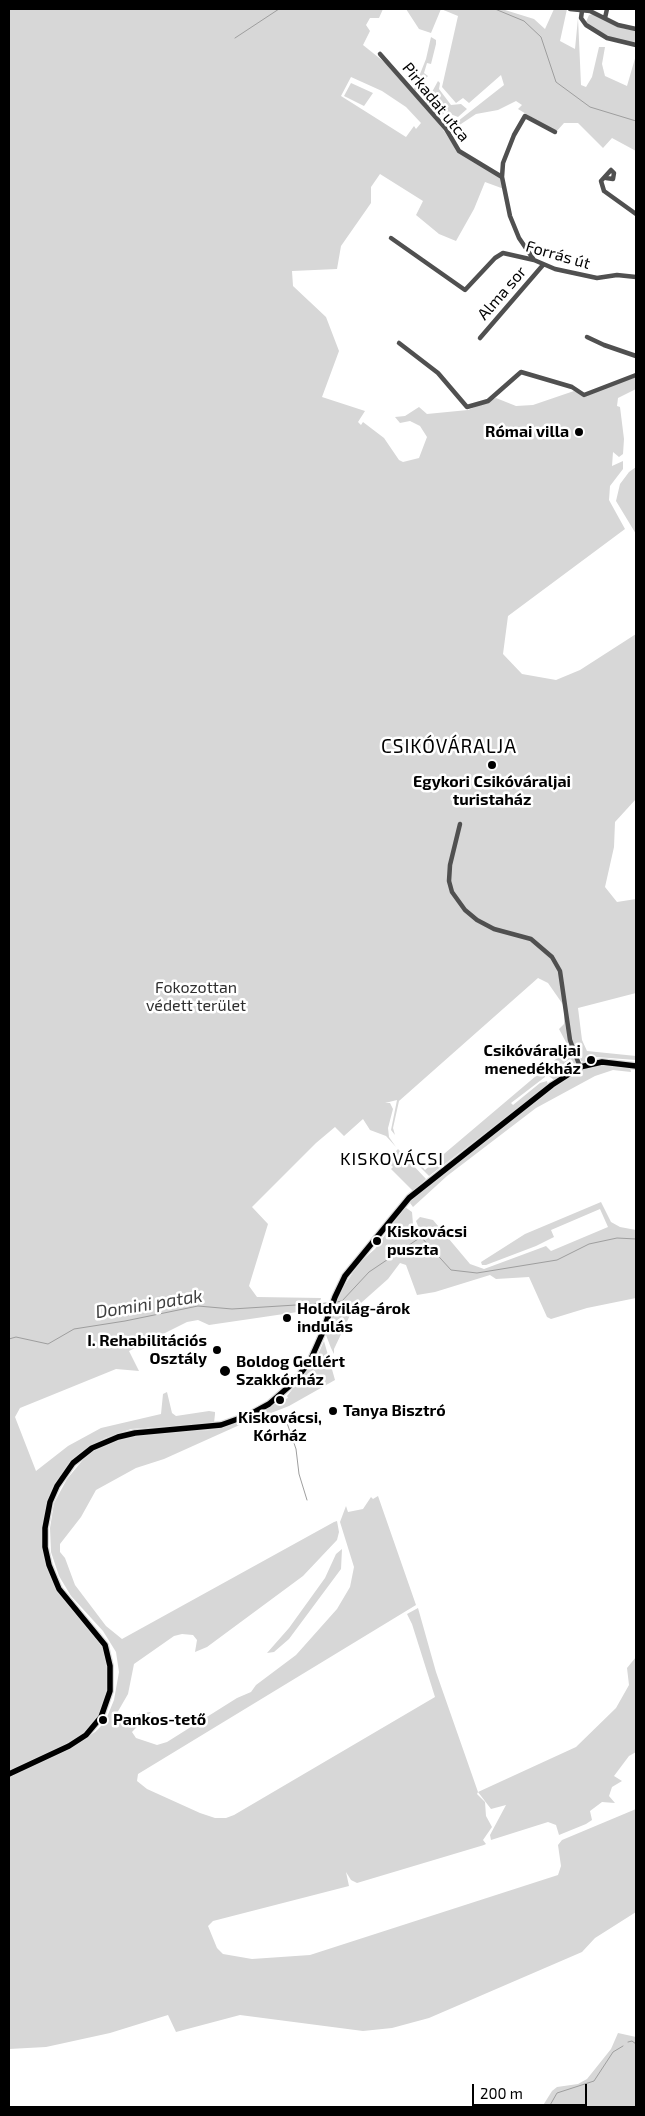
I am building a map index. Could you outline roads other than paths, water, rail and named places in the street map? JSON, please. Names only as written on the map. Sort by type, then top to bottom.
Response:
[{"type":"main road","points":[[9,1774],[70,1746],[86,1735],[101,1717],[109,1698],[111,1673],[107,1651],[98,1634],[59,1588],[49,1565],[45,1547],[44,1528],[50,1502],[57,1486],[73,1463],[92,1448],[118,1437],[135,1433],[221,1425],[242,1418],[269,1404],[293,1383],[310,1361],[345,1276],[404,1204],[552,1085],[580,1067],[602,1062],[636,1066]]},
{"type":"street","points":[[570,9],[590,11],[622,27],[636,29]]},
{"type":"street","points":[[605,18],[607,9]]},
{"type":"street","points":[[582,11],[581,18],[586,25],[612,40],[636,45]]},
{"type":"street","name":"Pirkadat utca","points":[[380,54],[446,129],[459,151],[502,177]]},
{"type":"street","points":[[534,260],[519,238],[510,216],[502,177],[507,151],[525,116],[555,132]]},
{"type":"street","points":[[606,178],[602,181],[604,192],[636,214]]},
{"type":"street","name":"Forrás út","points":[[391,238],[465,290],[495,258],[503,253],[597,278],[617,275],[636,277]]},
{"type":"street","name":"Alma sor","points":[[480,338],[543,265]]},
{"type":"street","points":[[587,336],[604,345],[636,356]]},
{"type":"street","points":[[399,343],[438,374],[467,407],[488,400],[521,372],[572,387],[584,395],[636,375]]},
{"type":"street","points":[[460,824],[450,865],[449,881],[452,892],[465,910],[477,920],[494,928],[531,939],[551,954],[560,971],[570,1040],[580,1067]]},
{"type":"waterway","points":[[235,38],[279,9]]},
{"type":"waterway","points":[[495,9],[524,21],[541,37],[556,82],[590,107],[636,121]]},
{"type":"waterway","points":[[336,1302],[342,1301],[369,1272],[421,1237],[451,1270],[477,1273],[557,1260],[589,1244],[617,1238],[636,1239]]},
{"type":"waterway","name":"Domini patak","points":[[9,1339],[16,1337],[48,1344],[74,1329],[198,1306],[232,1309],[328,1303]]},
{"type":"waterway","points":[[290,1413],[286,1420],[296,1449],[299,1474],[307,1500]]},
{"type":"waterway","points":[[628,2042],[632,2041],[636,2044]]},
{"type":"waterway","points":[[549,2107],[557,2093],[594,2081],[613,2052],[623,2046]]},
{"type":"place","name":"Római villa","points":[[579,432]]},
{"type":"place","name":"Egykori Csikóváraljai turistaház","points":[[492,765]]},
{"type":"place","name":"Csikóváraljai menedékház","points":[[591,1060]]},
{"type":"place","name":"Kiskovácsi puszta","points":[[377,1241]]},
{"type":"place","name":"Holdvilág-árok indulás","points":[[287,1318]]},
{"type":"place","name":"I. Rehabilitációs Osztály","points":[[217,1350]]},
{"type":"place","name":"Boldog Gellért Szakkórház","points":[[225,1371]]},
{"type":"place","name":"Kiskovácsi, Kórház","points":[[280,1400]]},
{"type":"place","name":"Tanya Bisztró","points":[[333,1411]]},
{"type":"place","name":"Pankos-tető","points":[[103,1720]]},
{"type":"district","name":"CSIKÓVÁRALJA","points":[[449,747]]},
{"type":"district","name":"KISKOVÁCSI","points":[[392,1159]]},
{"type":"park label","name":"Fokozottan védett terület","points":[[196,997]]}]
